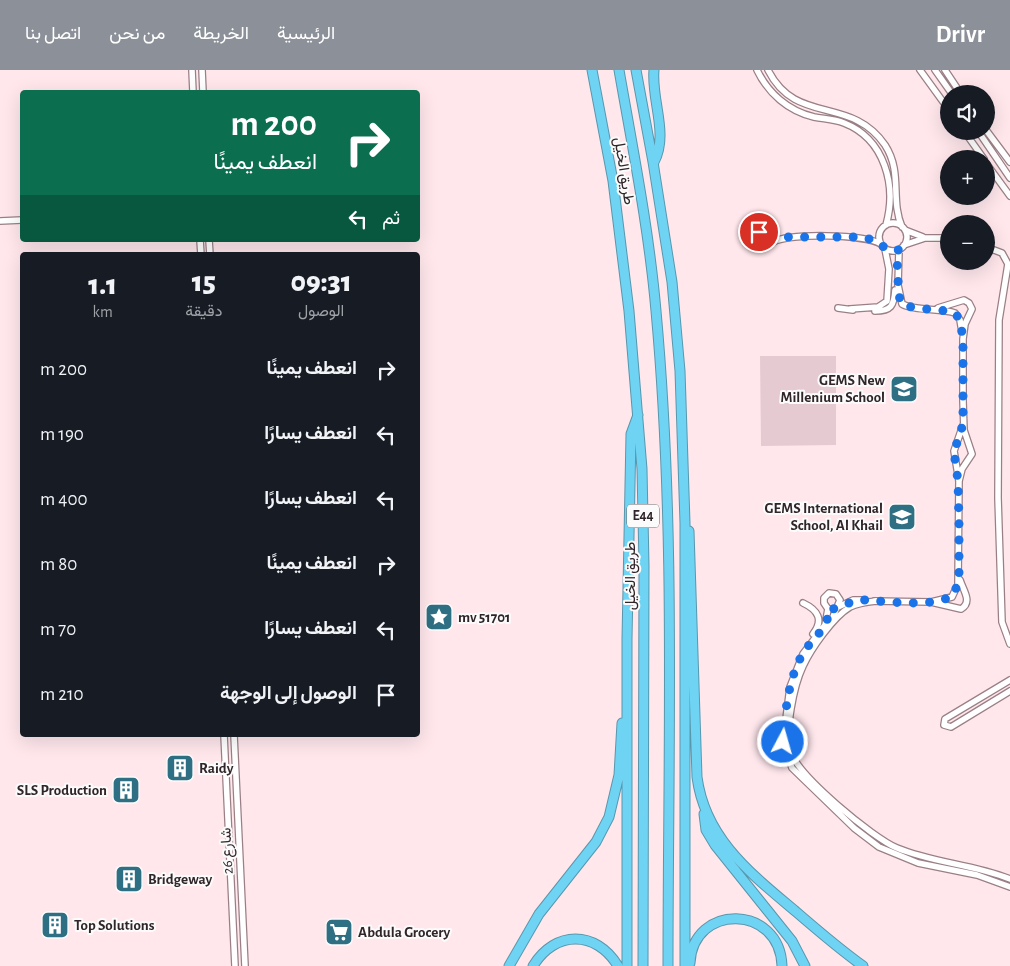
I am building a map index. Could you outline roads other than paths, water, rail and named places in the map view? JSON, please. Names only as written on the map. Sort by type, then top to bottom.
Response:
[{"type":"highway","name":"طريق الخيل","points":[[592,70],[613,180],[638,415],[644,565],[643,966]]},
{"type":"highway","name":"طريق الخيل","points":[[619,70],[651,257],[664,419],[669,548],[668,966]]},
{"type":"highway","points":[[636,70],[654,162],[678,341],[685,523],[685,966]]},
{"type":"highway","points":[[654,70],[660,139],[654,162]]},
{"type":"highway","points":[[627,966],[631,434],[638,415]]},
{"type":"highway","points":[[685,523],[690,532],[691,541],[697,777],[705,811],[705,825],[715,845],[792,941],[805,966]]},
{"type":"highway","points":[[509,966],[539,914],[596,842],[609,817],[619,775],[623,702],[628,689]]},
{"type":"highway","points":[[705,811],[717,835],[739,863],[863,966]]},
{"type":"highway","points":[[690,966],[692,949],[703,931],[721,921],[735,918],[755,922],[767,931],[778,945],[782,966]]},
{"type":"highway","points":[[534,966],[539,958],[554,944],[573,939],[583,939],[600,946],[608,951],[618,966]]},
{"type":"street","points":[[192,70],[193,90]]},
{"type":"street","points":[[202,70],[203,90]]},
{"type":"street","points":[[757,70],[769,89],[789,107],[811,116],[836,120],[860,132],[875,146],[884,164],[890,198],[884,228],[879,237],[889,269],[887,301],[878,307],[850,309]]},
{"type":"street","points":[[920,70],[940,98]]},
{"type":"street","points":[[935,70],[946,85]]},
{"type":"street","points":[[945,70],[955,85]]},
{"type":"street","points":[[768,71],[781,90],[795,101],[814,108],[848,115],[861,122],[876,134],[887,149],[895,166],[897,211],[906,239],[904,245]]},
{"type":"street","points":[[984,140],[1010,178]]},
{"type":"street","points":[[993,140],[1010,162]]},
{"type":"street","points":[[995,175],[1010,196]]},
{"type":"street","points":[[0,221],[20,220]]},
{"type":"street","points":[[786,237],[764,229],[758,236],[763,245],[786,237],[864,237],[892,224],[925,238]]},
{"type":"street","points":[[772,231],[774,236],[773,242]]},
{"type":"street","points":[[864,237],[883,247],[899,250]]},
{"type":"street","points":[[940,238],[925,238],[904,245],[899,250],[899,300],[904,306],[938,308],[957,315],[963,339]]},
{"type":"street","points":[[995,250],[1002,253],[1008,264],[999,320],[998,514],[1002,622],[1010,644]]},
{"type":"street","points":[[838,308],[882,311],[890,309],[894,304],[898,285]]},
{"type":"street","points":[[938,308],[960,300],[969,303],[972,309],[967,319],[963,339],[963,424],[972,454],[962,469],[958,481]]},
{"type":"street","points":[[931,602],[954,595],[959,574],[958,481],[954,452],[963,424]]},
{"type":"street","points":[[959,574],[967,598],[966,606],[959,610],[946,604],[931,602],[857,600],[834,608],[825,625],[803,654],[792,682],[783,742],[788,760],[798,775],[858,831],[879,847],[918,863],[977,875],[1010,885]]},
{"type":"street","points":[[876,601],[848,608],[826,632],[809,655],[800,672],[792,740],[795,753],[813,777],[872,830],[892,842],[920,855],[990,870],[1010,879]]},
{"type":"street","points":[[792,682],[791,674],[794,663],[819,622],[816,611],[803,603]]},
{"type":"street","points":[[826,632],[834,608]]},
{"type":"street","points":[[1010,680],[946,718],[944,725],[950,726],[1010,690]]},
{"type":"street","name":"شارع 26","points":[[224,737],[235,966]]},
{"type":"street","name":"شارع 26","points":[[234,737],[245,966]]},
{"type":"place","name":"GEMS New Millenium School","points":[[904,389]]},
{"type":"place","name":"GEMS International School, Al Khail","points":[[902,517]]},
{"type":"place","name":"mv 51701","points":[[439,617]]},
{"type":"place","name":"Raidy","points":[[180,768]]},
{"type":"place","name":"SLS Production","points":[[126,790]]},
{"type":"place","name":"Bridgeway","points":[[129,879]]},
{"type":"place","name":"Top Solutions","points":[[55,925]]},
{"type":"place","name":"Abdula Grocery","points":[[339,932]]}]
